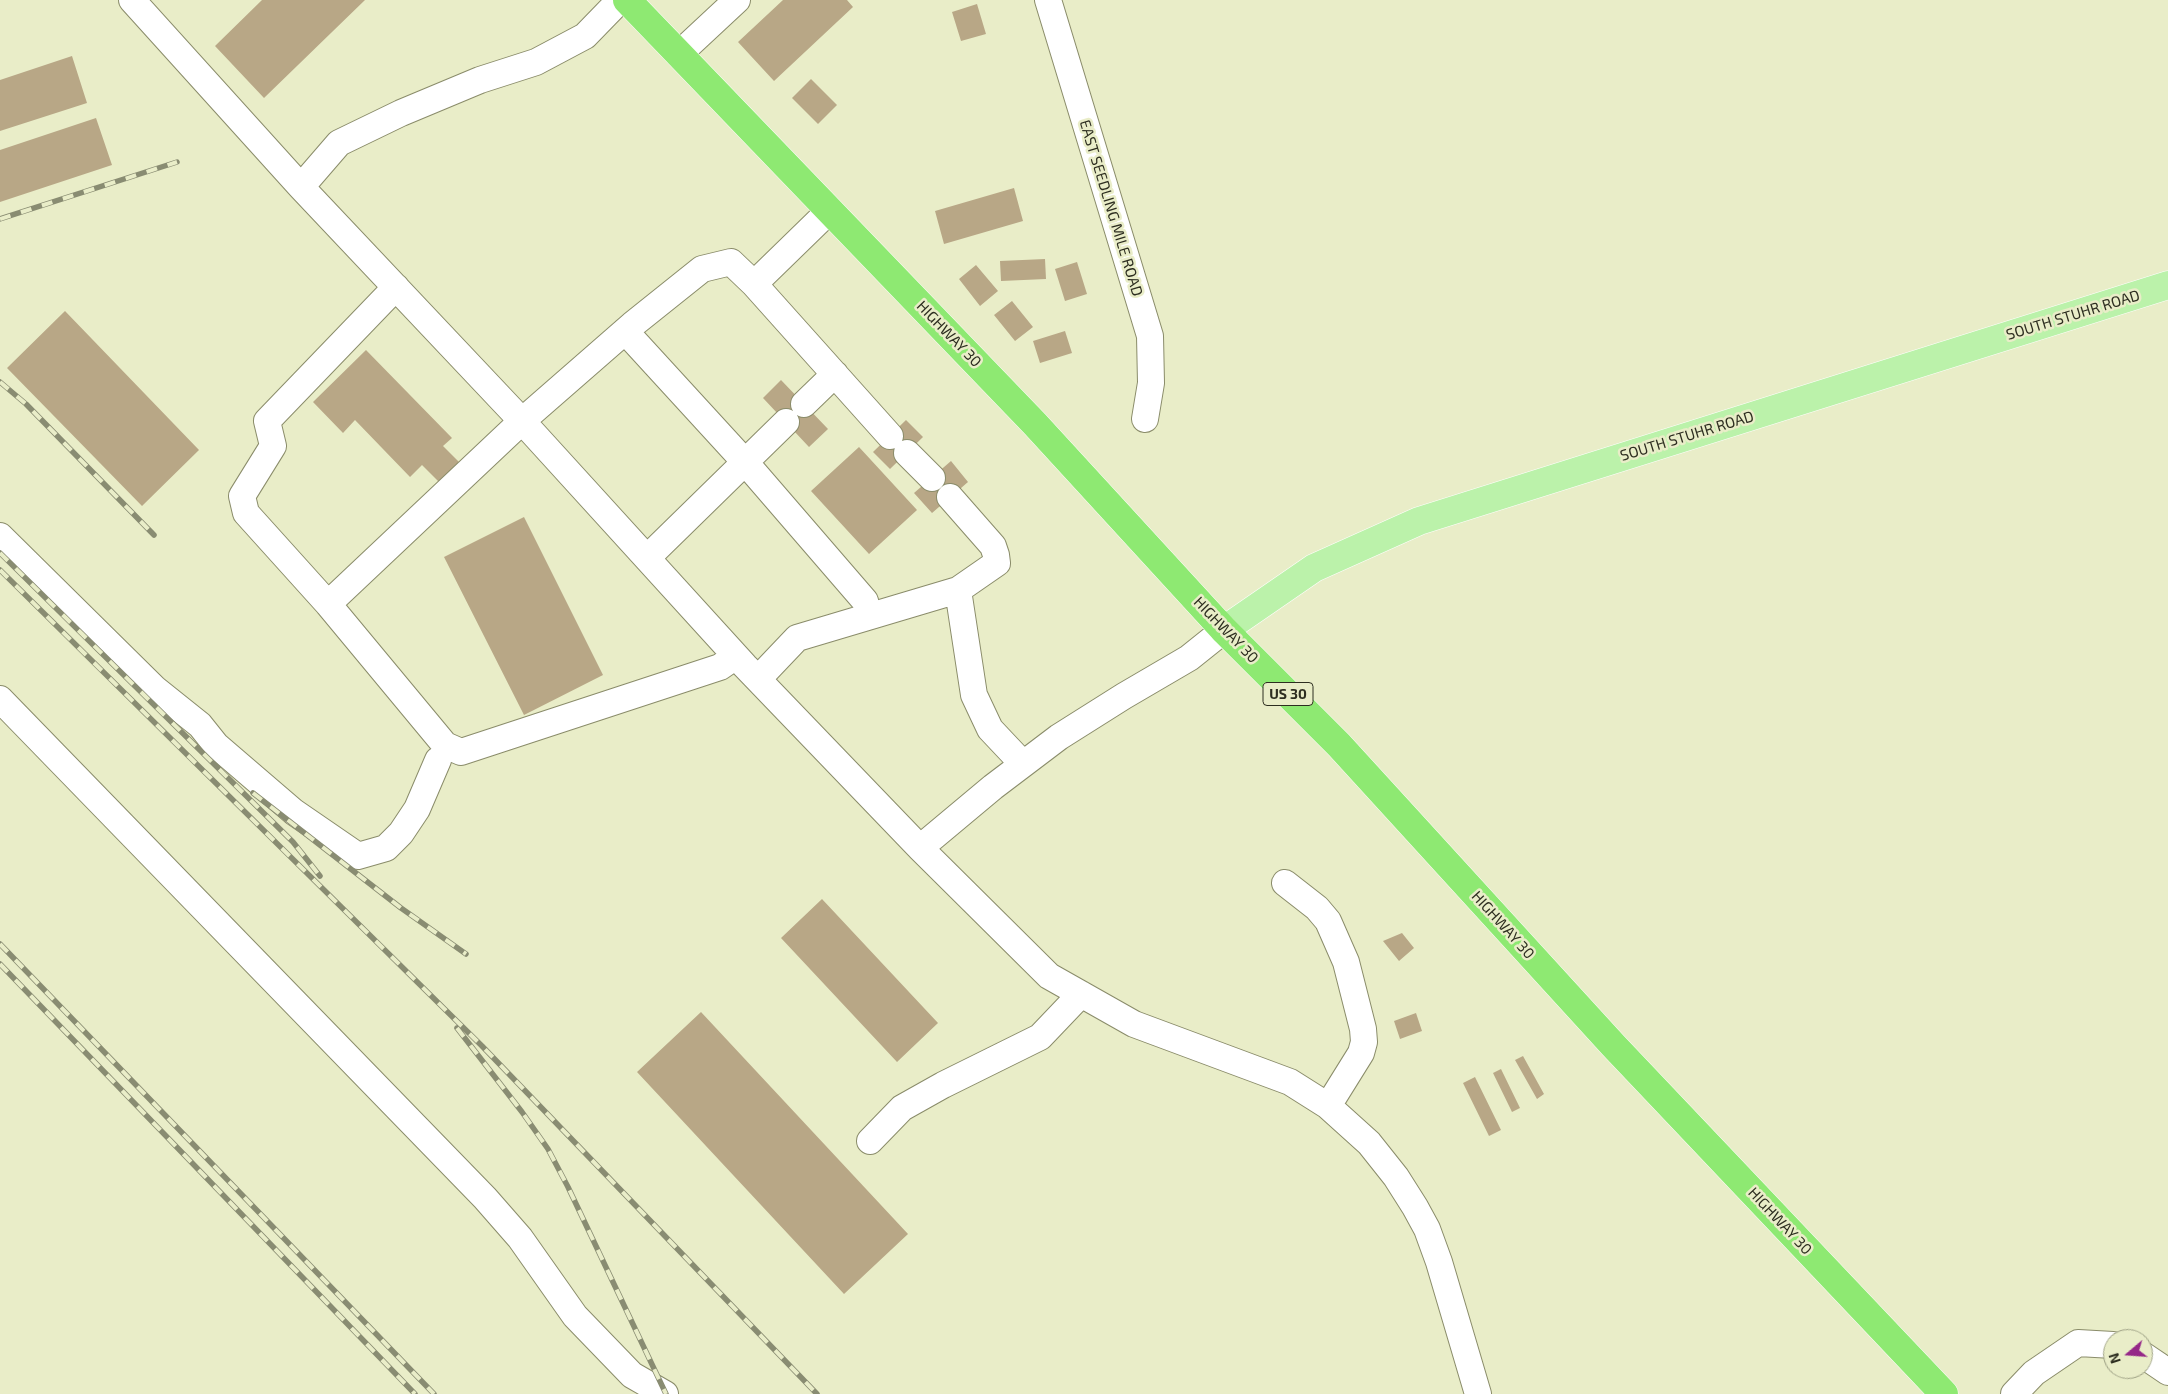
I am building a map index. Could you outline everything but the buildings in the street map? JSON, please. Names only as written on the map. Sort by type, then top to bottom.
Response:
[{"type":"highway","name":"HIGHWAY 30","points":[[627,0],[1035,424],[1224,630],[1339,746],[1613,1045],[1944,1394]]},
{"type":"main road","name":"SOUTH STUHR ROAD","points":[[1224,630],[1314,568],[1418,521],[2168,285]]},
{"type":"street","points":[[132,0],[301,187],[522,421],[736,656],[920,848],[1049,976],[1134,1024],[1290,1082],[1328,1106],[1370,1143],[1396,1177],[1415,1207],[1439,1262],[1478,1394]]},
{"type":"street","points":[[301,187],[339,143],[400,113],[480,80],[536,62],[585,36],[620,0]]},
{"type":"street","points":[[679,54],[737,0]]},
{"type":"street","name":"EAST SEEDLING MILE ROAD","points":[[1048,0],[1150,336],[1151,383],[1145,419]]},
{"type":"street","points":[[754,284],[829,211]]},
{"type":"street","points":[[328,604],[522,421],[625,331],[702,269],[731,262],[754,284],[932,478]]},
{"type":"street","points":[[396,287],[267,421],[273,446],[242,496],[246,513],[328,604],[445,745],[461,752],[720,667],[736,656]]},
{"type":"street","points":[[625,331],[745,462],[865,600],[869,616]]},
{"type":"street","points":[[804,404],[835,374]]},
{"type":"street","points":[[647,558],[786,422]]},
{"type":"street","points":[[758,679],[797,638],[958,590],[997,563],[993,546],[950,497]]},
{"type":"street","points":[[0,536],[155,689],[200,725],[216,746],[294,812],[358,856],[386,848],[402,833],[417,809],[438,760]]},
{"type":"street","points":[[958,590],[974,695],[990,729],[1023,764]]},
{"type":"street","points":[[920,848],[1059,737],[1189,658],[1224,630]]},
{"type":"street","points":[[0,698],[485,1198],[520,1238],[575,1316],[632,1375],[665,1394]]},
{"type":"street","points":[[1285,883],[1317,908],[1328,921],[1346,962],[1363,1029],[1364,1042],[1361,1053],[1328,1106]]},
{"type":"street","points":[[870,1141],[902,1108],[1040,1036],[1081,994]]},
{"type":"street","points":[[2014,1394],[2034,1373],[2078,1343],[2103,1344]]},
{"type":"street","points":[[2153,1362],[2168,1372]]},
{"type":"railway","points":[[0,219],[177,162]]},
{"type":"railway","points":[[0,382],[26,404],[154,535]]},
{"type":"railway","points":[[0,553],[293,842],[320,876]]},
{"type":"railway","points":[[0,570],[482,1046],[817,1394]]},
{"type":"railway","points":[[253,793],[401,908],[466,954]]},
{"type":"railway","points":[[0,944],[434,1394]]},
{"type":"railway","points":[[0,964],[415,1394]]},
{"type":"railway","points":[[457,1028],[548,1149],[568,1187],[666,1394]]}]
